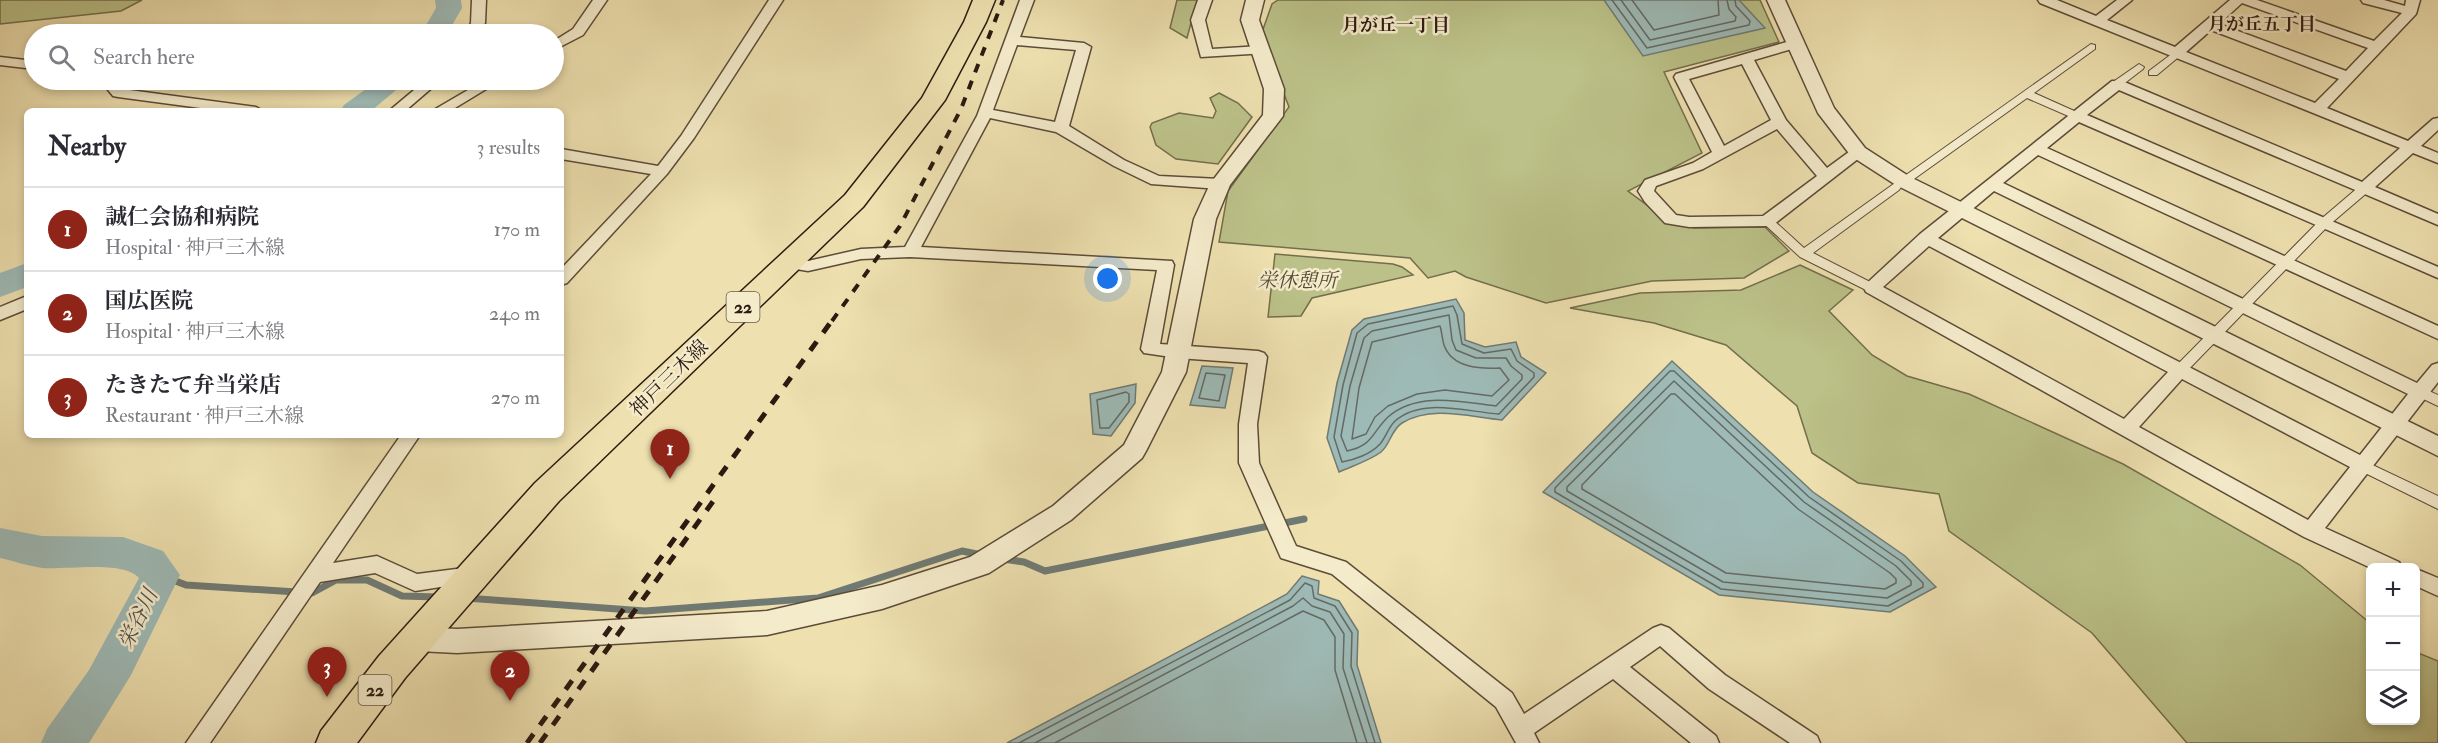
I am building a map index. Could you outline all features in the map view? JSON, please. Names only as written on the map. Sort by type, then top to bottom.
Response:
[{"type":"main road","name":"神戸三木線","points":[[335,743],[392,668],[547,492],[854,201],[933,100],[984,0]]},
{"type":"street","points":[[477,24],[479,0]]},
{"type":"street","points":[[564,40],[578,32],[600,0]]},
{"type":"street","points":[[564,276],[662,171],[687,138],[776,0]]},
{"type":"street","points":[[910,252],[985,114],[1027,0]]},
{"type":"street","points":[[1205,0],[1198,20],[1206,54],[1261,50]]},
{"type":"street","points":[[418,639],[457,641],[767,623],[882,597],[978,565],[1062,513],[1133,451],[1182,352],[1205,219],[1220,184],[1273,116],[1274,89],[1250,20],[1255,0]]},
{"type":"street","points":[[1776,0],[1825,109],[1858,152],[1903,181],[1960,210],[2438,447]]},
{"type":"street","points":[[2045,0],[2438,158]]},
{"type":"street","points":[[2097,21],[2125,0]]},
{"type":"street","points":[[2153,73],[2238,0]]},
{"type":"street","points":[[2245,0],[2377,47]]},
{"type":"street","points":[[2368,0],[2412,6]]},
{"type":"street","points":[[2318,108],[2377,47],[2412,6]]},
{"type":"street","points":[[2210,25],[2348,77]]},
{"type":"street","points":[[1013,41],[1084,46],[1061,128]]},
{"type":"street","points":[[1721,154],[1681,77],[1797,44]]},
{"type":"street","points":[[1910,177],[2091,47]]},
{"type":"street","points":[[1746,58],[1779,122],[1826,176]]},
{"type":"street","points":[[0,61],[24,64]]},
{"type":"street","points":[[1872,288],[1926,238],[2139,67]]},
{"type":"street","points":[[2116,84],[2438,220]]},
{"type":"street","points":[[115,90],[118,93],[234,108]]},
{"type":"street","points":[[400,108],[422,90]]},
{"type":"street","points":[[444,108],[476,90]]},
{"type":"street","points":[[2026,93],[2438,273]]},
{"type":"street","points":[[180,108],[189,102]]},
{"type":"street","points":[[985,114],[1061,128],[1119,163],[1156,181],[1220,184]]},
{"type":"street","points":[[1779,122],[1686,172],[1650,183],[1646,191],[1651,200],[1671,219],[1689,222],[1767,221],[1858,152]]},
{"type":"street","points":[[2126,429],[2180,370],[2324,223],[2438,122]]},
{"type":"street","points":[[2036,149],[2284,265],[2438,333]]},
{"type":"street","points":[[564,155],[662,171]]},
{"type":"street","points":[[1992,184],[2438,401]]},
{"type":"street","points":[[1804,254],[1895,186]]},
{"type":"street","points":[[1767,221],[1804,254],[1872,288],[2312,531],[2383,563]]},
{"type":"street","points":[[1926,238],[2438,503]]},
{"type":"street","points":[[790,263],[808,266],[861,254],[910,252],[1166,265],[1150,349],[1258,357],[1248,424],[1249,463],[1288,552],[1339,568],[1504,699],[1525,736],[1613,666],[1661,634],[1717,682],[1809,743]]},
{"type":"street","points":[[0,314],[24,303]]},
{"type":"street","points":[[2312,531],[2438,369]]},
{"type":"street","points":[[197,743],[409,438]]},
{"type":"street","points":[[310,580],[377,564],[415,583],[460,589]]},
{"type":"street","points":[[2420,579],[2438,587]]},
{"type":"street","points":[[1613,666],[1708,743]]},
{"type":"green space","points":[[0,0],[142,0],[121,11],[0,24]]},
{"type":"green space","points":[[1177,0],[1197,0],[1187,38],[1170,28]]},
{"type":"green space","points":[[1278,0],[1760,0],[1779,42],[1664,72],[1702,153],[1628,191],[1666,219],[1694,228],[1765,227],[1789,251],[1744,278],[1652,281],[1546,303],[1466,277],[1455,271],[1428,278],[1410,258],[1219,242],[1228,191],[1289,107],[1261,35],[1272,4]]},
{"type":"green space","points":[[1219,93],[1238,103],[1252,117],[1218,164],[1176,159],[1156,145],[1150,127],[1152,123],[1179,113],[1213,118],[1216,111],[1210,98]]},
{"type":"green space","name":"栄休憩所","points":[[1275,254],[1393,264],[1413,275],[1312,298],[1301,316],[1268,317]]},
{"type":"green space","points":[[1800,265],[1853,290],[1829,311],[1872,355],[1907,376],[1969,394],[2123,464],[2300,565],[2366,620],[2366,725],[2420,725],[2420,654],[2438,661],[2438,743],[2187,743],[2092,633],[1949,531],[1939,494],[1858,483],[1812,453],[1797,406],[1726,345],[1654,323],[1570,308],[1640,293],[1741,290]]},
{"type":"water","points":[[1604,0],[1739,0],[1765,28],[1643,56]]},
{"type":"water","points":[[1456,299],[1464,313],[1465,340],[1485,347],[1516,342],[1521,357],[1546,373],[1502,420],[1438,413],[1414,418],[1398,426],[1381,452],[1339,472],[1327,438],[1337,383],[1352,330],[1364,319]]},
{"type":"water","points":[[1672,361],[1813,492],[1905,556],[1936,587],[1890,612],[1719,595],[1543,492]]},
{"type":"water","points":[[1202,366],[1233,368],[1225,408],[1190,405]]},
{"type":"water","points":[[1136,384],[1135,403],[1111,436],[1093,434],[1090,394]]},
{"type":"water","points":[[1302,576],[1319,581],[1318,594],[1339,601],[1358,631],[1357,665],[1381,743],[1007,743],[1287,594]]},
{"type":"waterway","points":[[440,24],[449,8],[448,0]]},
{"type":"waterway","points":[[358,108],[381,90]]},
{"type":"waterway","points":[[0,286],[24,275]]},
{"type":"waterway","points":[[1003,559],[1024,562],[1045,571],[1304,519]]},
{"type":"waterway","name":"栄谷川","points":[[0,543],[42,552],[123,553],[149,562],[160,575],[104,683],[63,743]]},
{"type":"waterway","points":[[466,598],[645,611],[818,598],[962,551],[982,555]]},
{"type":"waterway","points":[[160,575],[186,585],[312,593],[336,580],[367,580],[402,596],[438,597]]},
{"type":"railway","points":[[832,321],[900,226],[961,109],[1003,0]]},
{"type":"railway","points":[[527,743],[833,319]]},
{"type":"railway","points":[[540,743],[714,500]]},
{"type":"place","name":"誠仁会協和病院","points":[[670,479]]},
{"type":"place","name":"たきたて弁当栄店","points":[[327,697]]},
{"type":"place","name":"国広医院","points":[[510,701]]},
{"type":"district","name":"月が丘五丁目","points":[[2262,24]]},
{"type":"district","name":"月が丘一丁目","points":[[1396,25]]}]
